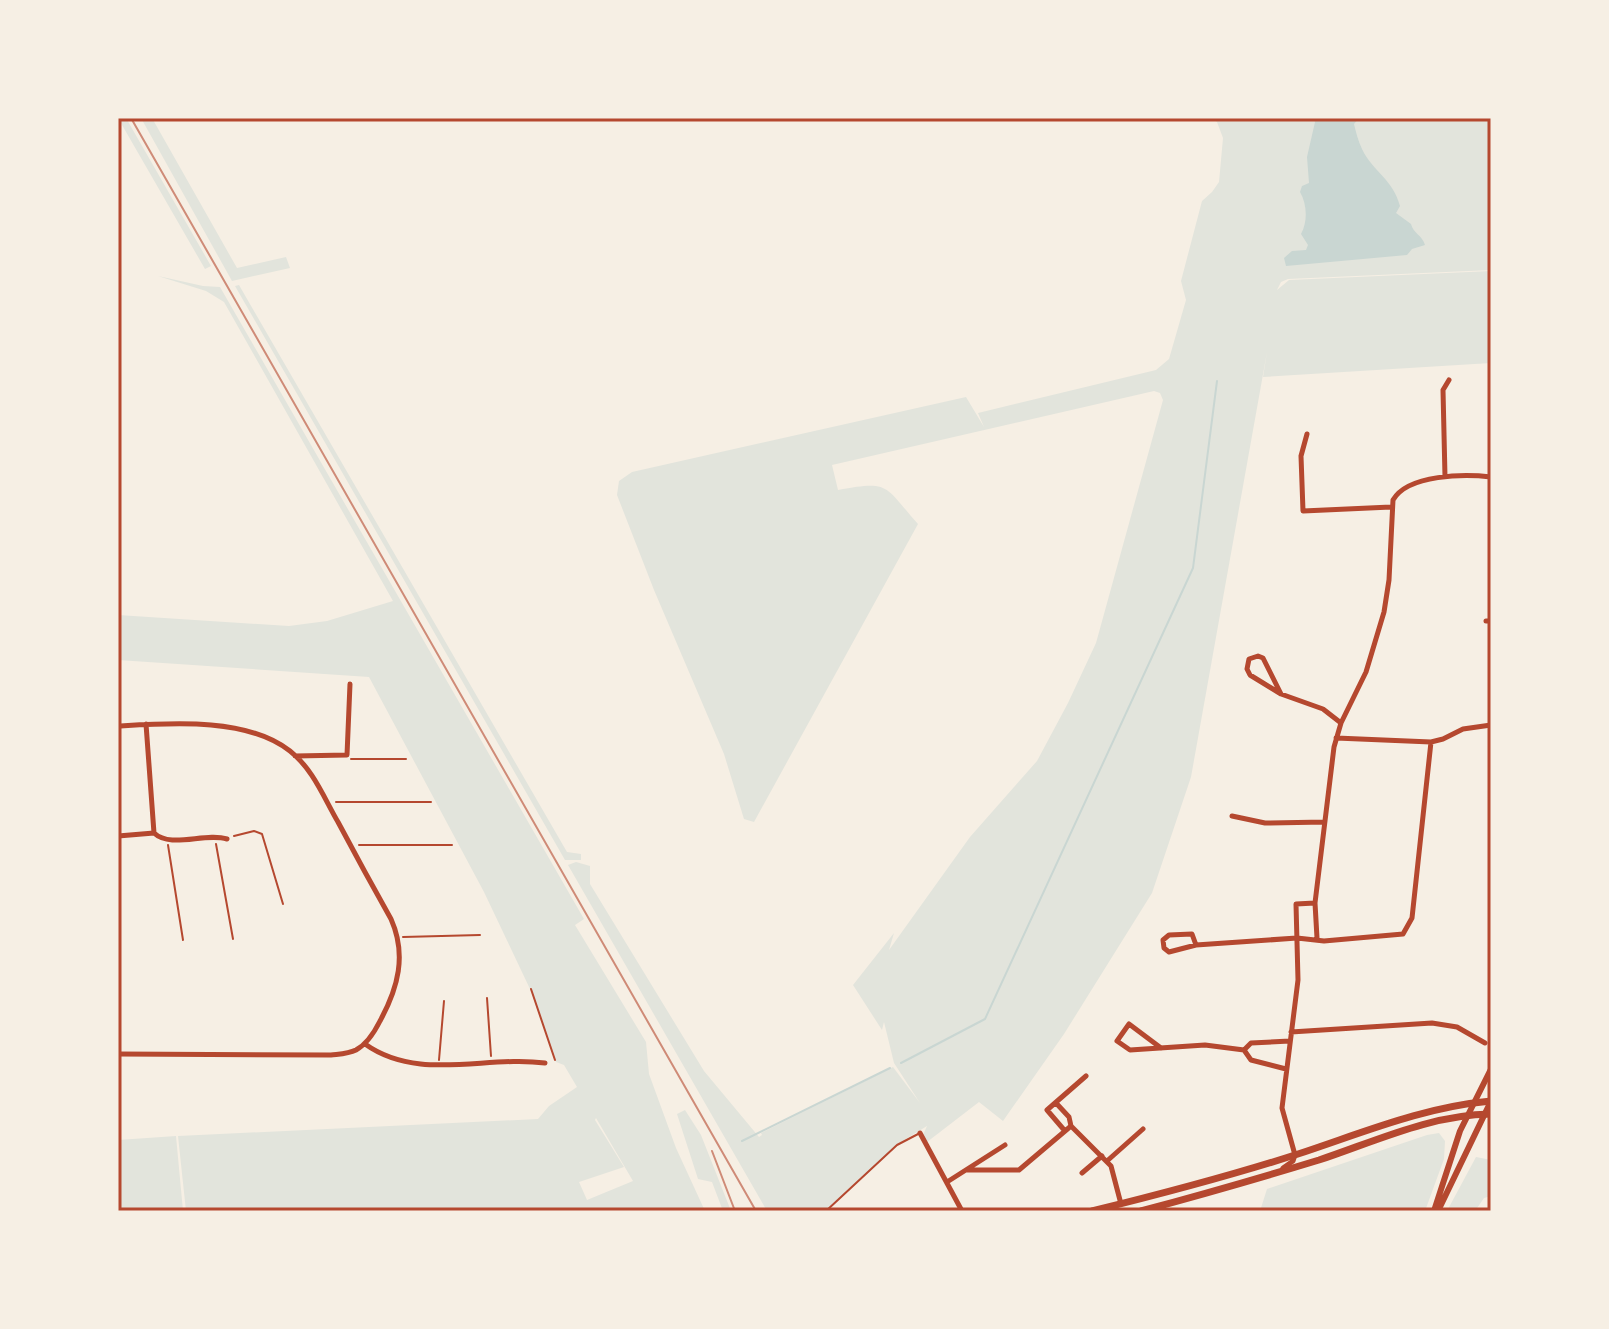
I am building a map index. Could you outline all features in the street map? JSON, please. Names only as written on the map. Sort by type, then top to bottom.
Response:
[{"type":"main road","points":[[1092,1211],[1295,1155],[1409,1116],[1491,1101]]},
{"type":"main road","points":[[1141,1211],[1267,1175],[1419,1125],[1488,1114]]},
{"type":"street","points":[[1445,477],[1443,390],[1449,380]]},
{"type":"street","points":[[1307,434],[1301,456],[1303,511],[1391,507]]},
{"type":"street","points":[[1317,938],[1315,903],[1336,738],[1366,672],[1384,612],[1389,580],[1391,507],[1403,488],[1445,477],[1491,477]]},
{"type":"street","points":[[1281,694],[1263,658],[1249,659],[1247,669],[1250,675],[1281,694],[1323,709],[1341,723]]},
{"type":"street","points":[[295,756],[347,755],[350,684]]},
{"type":"street","points":[[146,724],[154,833]]},
{"type":"street","points":[[118,726],[197,724],[242,731],[276,742],[295,756],[311,774],[391,919],[398,937],[400,966],[394,990],[374,1032],[365,1044],[353,1052],[331,1055],[118,1054]]},
{"type":"street","points":[[1336,738],[1431,742],[1463,729],[1491,725]]},
{"type":"street","points":[[1196,945],[1192,934],[1169,935],[1163,940],[1164,948],[1169,952],[1196,945],[1297,938],[1324,941],[1399,936],[1406,931],[1412,918],[1431,742]]},
{"type":"street","points":[[1232,816],[1265,823],[1325,822]]},
{"type":"street","points":[[118,836],[154,833],[167,840],[215,835],[227,839]]},
{"type":"street","points":[[1267,1175],[1287,1166],[1295,1155],[1282,1108],[1298,980],[1296,904],[1315,903]]},
{"type":"street","points":[[1161,1048],[1129,1024],[1117,1041],[1130,1050],[1161,1048],[1205,1045],[1244,1050],[1251,1060],[1287,1070]]},
{"type":"street","points":[[1291,1032],[1445,1024],[1468,1031],[1485,1043]]},
{"type":"street","points":[[1244,1050],[1251,1043],[1290,1041]]},
{"type":"street","points":[[365,1044],[388,1057],[438,1065],[545,1063]]},
{"type":"street","points":[[1436,1211],[1467,1115],[1491,1069]]},
{"type":"street","points":[[1065,1131],[1047,1110],[1086,1076]]},
{"type":"street","points":[[1436,1211],[1488,1114],[1491,1101]]},
{"type":"street","points":[[1056,1103],[1069,1117],[1071,1126],[1111,1166],[1121,1204]]},
{"type":"street","points":[[966,1170],[1019,1170],[1071,1126]]},
{"type":"street","points":[[1107,1161],[1143,1129]]},
{"type":"street","points":[[920,1133],[962,1211]]},
{"type":"street","points":[[947,1182],[1005,1145]]},
{"type":"street","points":[[1082,1173],[1102,1156]]},
{"type":"lane","points":[[826,1211],[899,1143],[920,1133]]},
{"type":"path","points":[[347,755],[351,759],[406,759]]},
{"type":"path","points":[[327,802],[431,802]]},
{"type":"path","points":[[227,839],[254,831],[262,834],[283,904]]},
{"type":"path","points":[[215,835],[233,939]]},
{"type":"path","points":[[167,840],[183,940]]},
{"type":"path","points":[[350,845],[452,845]]},
{"type":"path","points":[[398,937],[480,935]]},
{"type":"path","points":[[531,989],[555,1060]]},
{"type":"path","points":[[487,998],[491,1063]]},
{"type":"path","points":[[438,1065],[444,1001]]},
{"type":"shaded area","points":[[118,118],[126,118],[211,266],[205,269]]},
{"type":"shaded area","points":[[141,118],[152,118],[237,268],[286,257],[290,268],[232,281]]},
{"type":"shaded area","points":[[1211,118],[1491,118],[1491,270],[1288,279],[1281,282],[1277,290],[1289,280],[1491,271],[1491,363],[1263,377],[1267,352],[1191,777],[1152,893],[1064,1034],[1003,1121],[979,1102],[927,1142],[923,1135],[927,1126],[896,1145],[825,1211],[767,1211],[568,865],[576,862],[590,866],[590,884],[704,1071],[759,1137],[761,1133],[893,1067],[920,1103],[894,1063],[884,1022],[882,1030],[853,985],[894,933],[889,950],[970,837],[1037,761],[1068,703],[1096,643],[1163,400],[1160,393],[1154,391],[832,465],[838,490],[878,486],[892,494],[918,524],[754,822],[744,819],[724,754],[617,495],[619,481],[632,472],[966,397],[984,427],[978,413],[1156,370],[1169,359],[1186,300],[1181,281],[1202,201],[1219,182],[1223,138],[1217,122]]},
{"type":"shaded area","points":[[1313,118],[1359,118],[1354,124],[1362,149],[1397,197],[1400,206],[1396,213],[1411,224],[1425,245],[1412,249],[1407,255],[1286,266],[1284,258],[1292,251],[1306,250],[1308,245],[1301,234],[1306,213],[1300,192],[1302,186],[1309,183],[1307,157],[1315,122]]},
{"type":"shaded area","points":[[158,276],[220,287],[584,919],[575,925],[646,1042],[649,1074],[676,1148],[705,1211],[186,1211],[178,1136],[538,1119],[549,1106],[577,1087],[564,1065],[556,1062],[530,989],[484,892],[369,677],[118,660],[118,615],[289,626],[327,621],[393,601],[224,302],[206,291]],"holes":[[[596,1118],[633,1181],[587,1200],[579,1182],[624,1167]]]},
{"type":"shaded area","points":[[239,285],[567,852],[581,854],[581,860],[565,860],[235,286]]},
{"type":"shaded area","points":[[685,1110],[701,1135],[731,1211],[723,1211],[712,1182],[698,1179],[677,1114]]},
{"type":"shaded area","points":[[1439,1133],[1445,1141],[1444,1159],[1425,1211],[1260,1211],[1267,1189]]},
{"type":"shaded area","points":[[176,1136],[183,1211],[118,1211],[118,1140]]},
{"type":"shaded area","points":[[1476,1157],[1491,1160],[1491,1196],[1484,1198],[1475,1211],[1447,1211]]},
{"type":"waterway","points":[[901,1063],[985,1019],[1193,568],[1217,381]]},
{"type":"waterway","points":[[742,1141],[890,1068]]},
{"type":"railway","points":[[131,118],[756,1211]]},
{"type":"railway","points":[[712,1151],[735,1211]]}]
